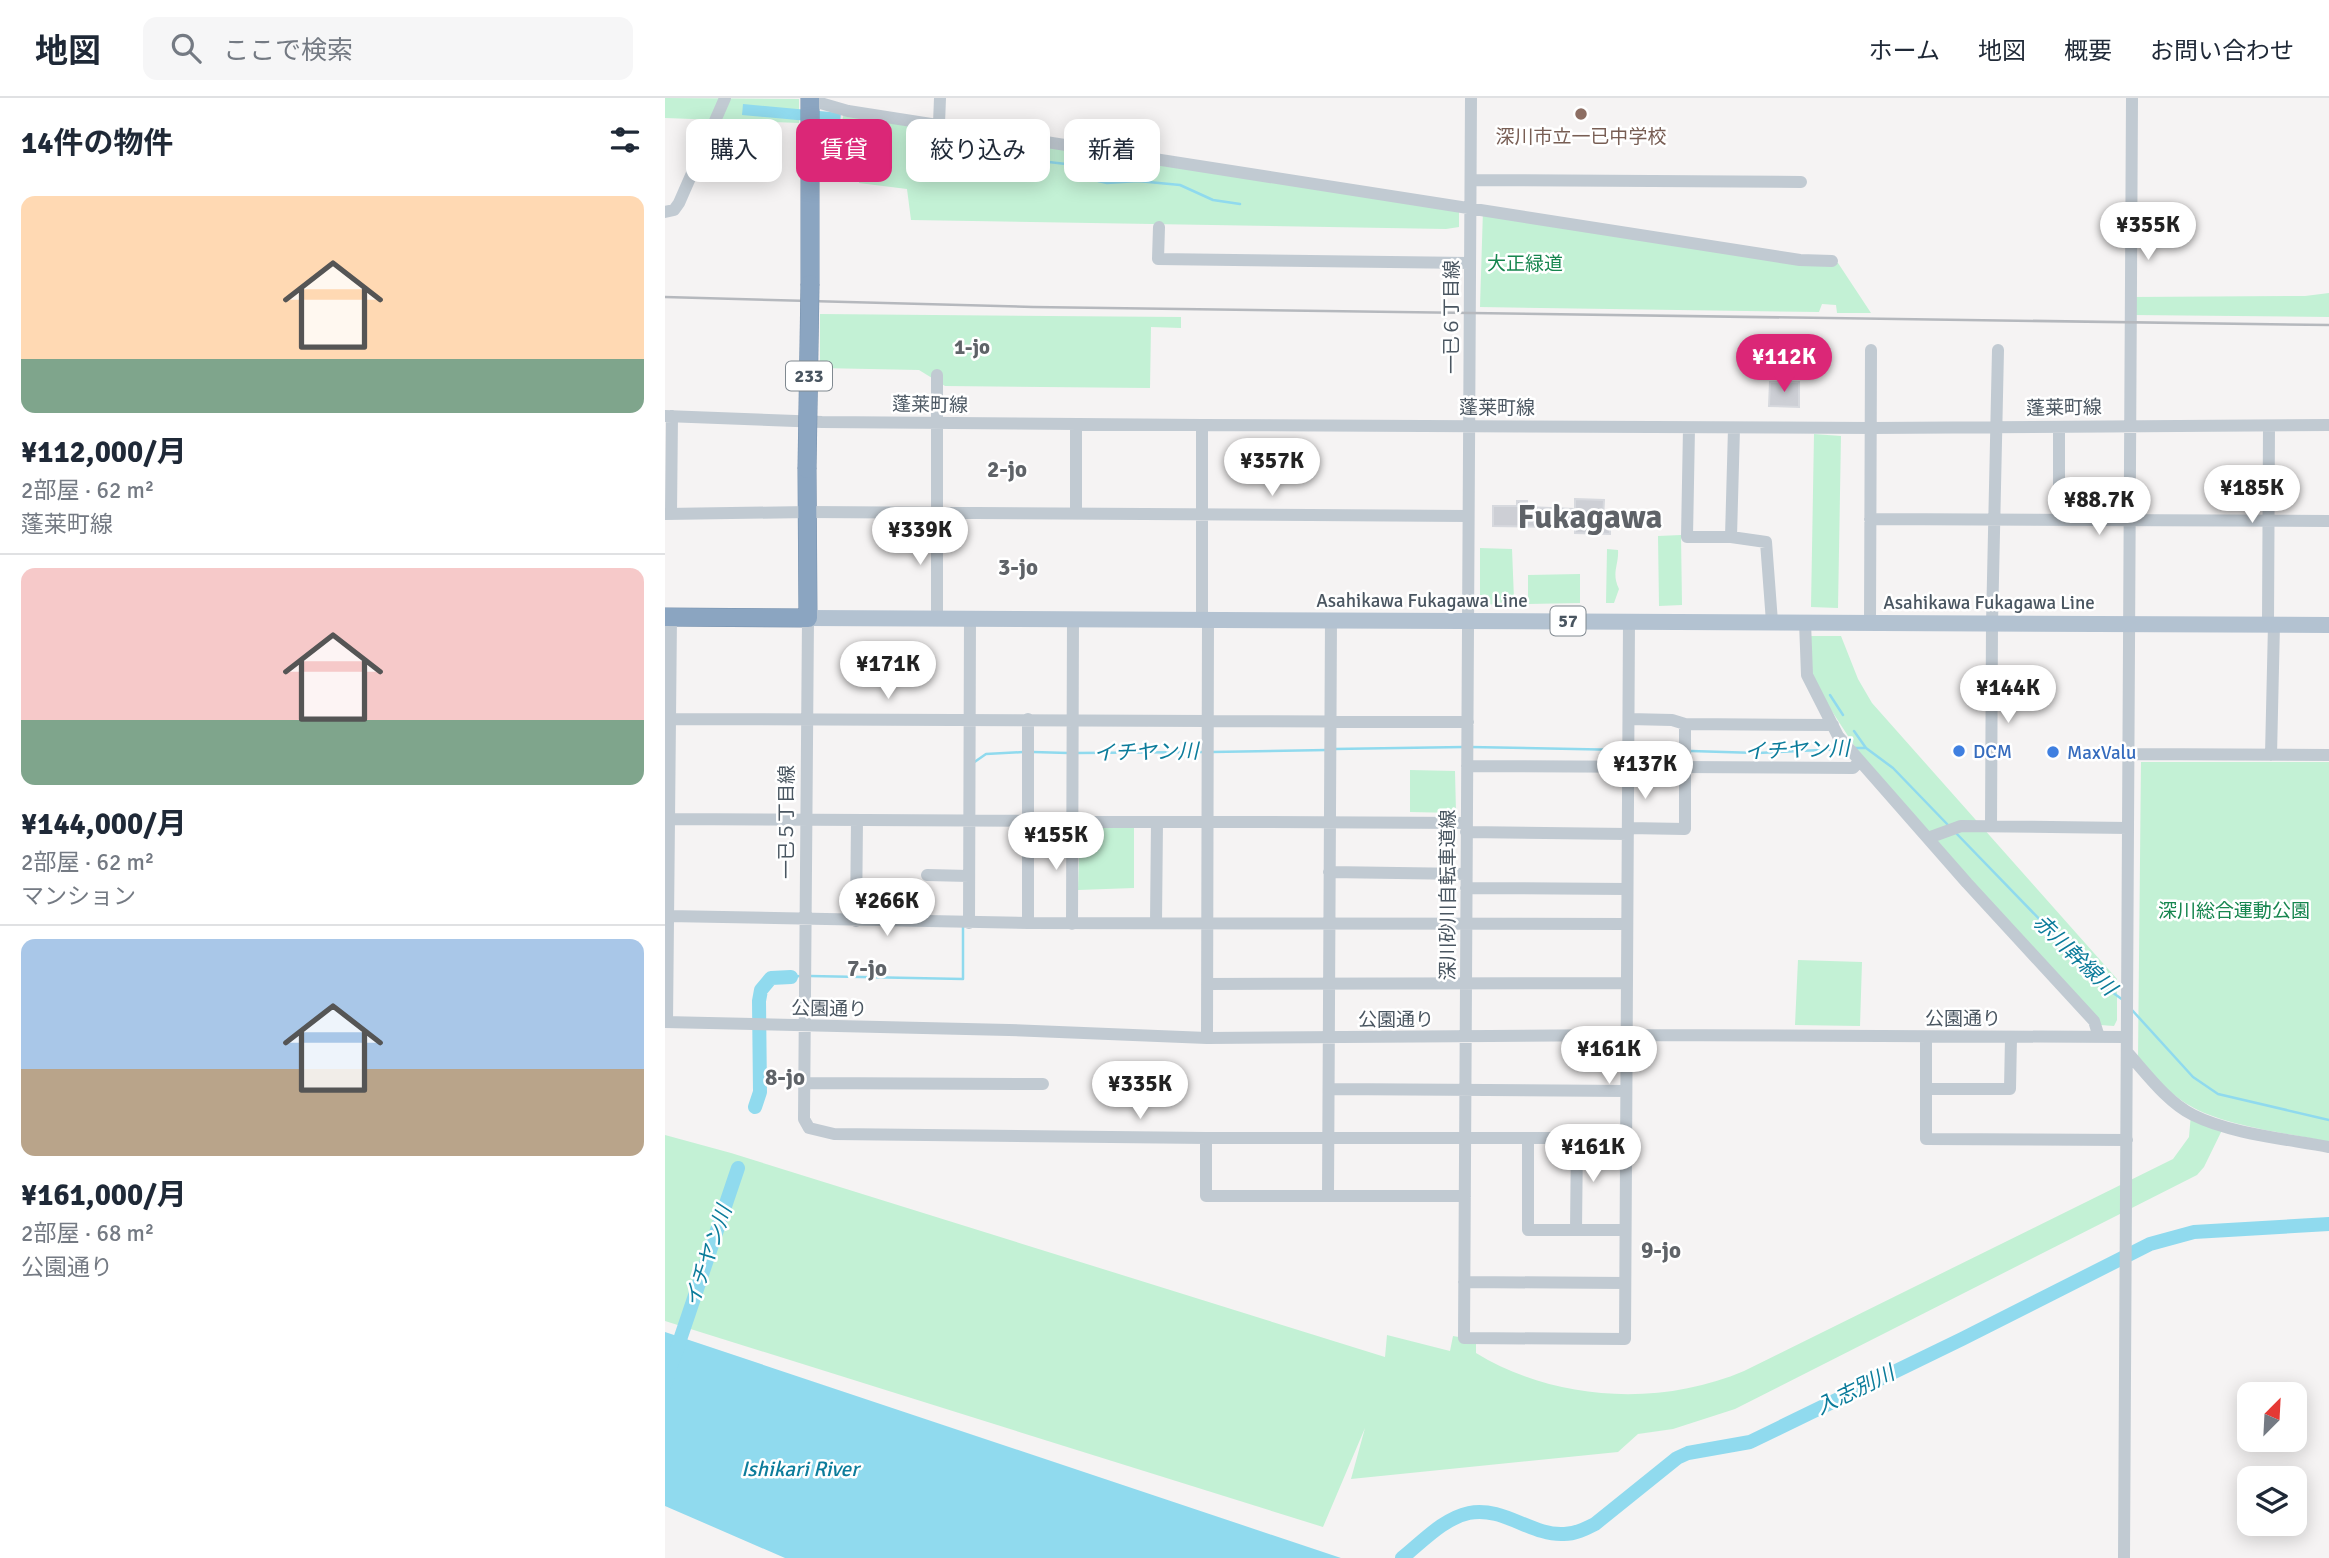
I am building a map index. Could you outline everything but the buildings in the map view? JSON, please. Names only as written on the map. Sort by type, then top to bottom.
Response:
[{"type":"highway","name":"233","points":[[808,618],[810,107]]},
{"type":"highway","points":[[668,617],[808,618]]},
{"type":"main road","name":"Asahikawa Fukagawa Line","points":[[808,618],[2329,625]]},
{"type":"street","points":[[665,212],[674,211],[679,203],[725,98]]},
{"type":"street","points":[[939,119],[940,98]]},
{"type":"street","name":"一已６丁目線","points":[[1468,621],[1471,98]]},
{"type":"street","points":[[2124,1558],[2132,98]]},
{"type":"street","points":[[810,107],[906,119]]},
{"type":"street","points":[[1050,141],[1800,260],[1832,261]]},
{"type":"street","points":[[1471,180],[1801,182]]},
{"type":"street","points":[[1159,227],[1159,259],[1470,263]]},
{"type":"street","points":[[1870,622],[1871,350]]},
{"type":"street","points":[[1991,826],[1994,428],[1998,351]]},
{"type":"street","points":[[937,375],[937,619]]},
{"type":"street","points":[[669,416],[668,514],[808,512],[1468,516]]},
{"type":"street","name":"蓬莱町線","points":[[669,416],[937,424],[1689,428],[2329,425]]},
{"type":"street","points":[[1076,424],[1076,514]]},
{"type":"street","points":[[1202,425],[1209,720],[1207,1038]]},
{"type":"street","points":[[2059,426],[2059,520]]},
{"type":"street","points":[[2269,426],[2271,755]]},
{"type":"street","points":[[1689,428],[1687,537],[1731,537],[1766,542],[1772,622]]},
{"type":"street","points":[[1731,537],[1734,428]]},
{"type":"street","points":[[1870,519],[2329,521]]},
{"type":"street","points":[[666,1022],[668,617]]},
{"type":"street","name":"一已５丁目線","points":[[808,618],[804,1119],[809,1128],[834,1134],[1206,1138]]},
{"type":"street","points":[[969,618],[969,923]]},
{"type":"street","points":[[1072,923],[1073,619]]},
{"type":"street","points":[[1328,1196],[1331,620]]},
{"type":"street","name":"深川砂川自転車道線","points":[[1468,621],[1464,1338],[1625,1339],[1625,1283]]},
{"type":"street","points":[[1464,1282],[1625,1283],[1629,621]]},
{"type":"street","points":[[1805,622],[1807,675],[1833,725],[1859,762],[2094,1021],[2099,1037]]},
{"type":"street","points":[[667,719],[806,717],[1468,722]]},
{"type":"street","points":[[1028,719],[1028,923]]},
{"type":"street","points":[[1629,719],[1672,720],[1685,724],[1833,725]]},
{"type":"street","points":[[667,819],[1329,822],[1466,828],[1628,831],[1685,829],[1685,724]]},
{"type":"street","points":[[2129,754],[2329,755]]},
{"type":"street","points":[[1467,766],[1853,768],[1859,762]]},
{"type":"street","points":[[856,921],[857,820]]},
{"type":"street","points":[[1156,922],[1157,822]]},
{"type":"street","points":[[1927,838],[1961,826],[2128,828]]},
{"type":"street","points":[[1329,872],[1466,874]]},
{"type":"street","points":[[927,875],[969,876]]},
{"type":"street","points":[[1466,888],[1627,889]]},
{"type":"street","points":[[667,913],[969,923],[1627,924]]},
{"type":"street","points":[[1207,984],[1626,983]]},
{"type":"street","name":"公園通り","points":[[666,1022],[1009,1030],[1207,1038],[1626,1035],[2126,1037]]},
{"type":"street","points":[[1926,1037],[1926,1139],[2127,1140]]},
{"type":"street","points":[[1926,1089],[2010,1089],[2011,1037]]},
{"type":"street","points":[[2127,1052],[2170,1098],[2191,1114],[2217,1125],[2329,1147]]},
{"type":"street","points":[[804,1083],[1043,1084]]},
{"type":"street","points":[[1329,1089],[1626,1091]]},
{"type":"street","points":[[1465,1196],[1206,1196],[1206,1138],[1626,1138]]},
{"type":"street","points":[[1528,1138],[1528,1230],[1625,1230]]},
{"type":"street","points":[[1576,1230],[1577,1138]]},
{"type":"green space","points":[[665,98],[799,99],[799,119],[796,119],[796,123],[782,122],[782,119],[665,118]]},
{"type":"green space","name":"大正緑道","points":[[844,113],[883,119],[842,119]]},
{"type":"green space","name":"大正緑道","points":[[892,120],[906,123],[906,182],[1050,182],[1050,145],[1064,147],[1064,182],[1160,182],[1160,162],[1459,208],[1459,227],[1446,229],[911,220],[907,189],[859,183],[892,182]]},
{"type":"green space","name":"大正緑道","points":[[1483,210],[1798,262],[1838,263],[1871,313],[1837,313],[1836,305],[1822,304],[1819,312],[1480,307]]},
{"type":"green space","points":[[2329,293],[2329,317],[2132,315],[2132,297],[2305,296]]},
{"type":"green space","points":[[820,314],[1181,317],[1181,328],[1151,327],[1150,388],[945,386],[919,370],[820,368]]},
{"type":"green space","points":[[1814,434],[1841,436],[1838,608],[1811,607]]},
{"type":"green space","points":[[1681,535],[1682,605],[1659,606],[1658,536]]},
{"type":"green space","points":[[1480,548],[1512,549],[1514,599],[1510,605],[1480,604]]},
{"type":"green space","points":[[1607,549],[1618,550],[1615,574],[1619,589],[1614,603],[1606,603]]},
{"type":"green space","points":[[1580,574],[1580,603],[1528,604],[1528,575]]},
{"type":"green space","points":[[1809,636],[1841,636],[1858,679],[1872,703],[2117,979],[2117,1020],[2114,1026],[2100,1025],[1863,759],[1809,676]]},
{"type":"green space","name":"深川総合運動公園","points":[[2141,762],[2329,762],[2329,1142],[2242,1125],[2208,1115],[2170,1092],[2138,1058]]},
{"type":"green space","points":[[1410,770],[1455,771],[1456,813],[1410,812]]},
{"type":"green space","points":[[1080,827],[1134,827],[1134,888],[1078,890]]},
{"type":"green space","points":[[1798,960],[1862,962],[1860,1026],[1795,1025]]},
{"type":"green space","points":[[2191,1114],[2224,1126],[2204,1167],[2197,1175],[1735,1409],[1673,1429],[1638,1434],[1618,1452],[1351,1479],[1365,1428],[1323,1527],[665,1321],[665,1135],[731,1153],[1385,1357],[1387,1335],[1450,1351],[1453,1336],[1476,1340],[1476,1353],[1506,1369],[1539,1381],[1608,1394],[1678,1390],[1712,1383],[1744,1371],[2173,1159],[2189,1137]]},
{"type":"water","points":[[743,104],[841,113],[840,119],[796,120],[742,115]]},
{"type":"water","name":"Ishikari River","points":[[665,1332],[1341,1558],[785,1558],[665,1506]]},
{"type":"waterway","points":[[1050,162],[1066,164],[1107,183],[1138,181],[1180,185],[1213,200],[1240,204]]},
{"type":"waterway","name":"赤川幹線川","points":[[1830,695],[1843,715]]},
{"type":"waterway","name":"赤川幹線川","points":[[1854,731],[1866,748],[1893,768],[1948,825]]},
{"type":"waterway","name":"イチヤン川","points":[[1334,749],[1464,747]]},
{"type":"waterway","name":"イチヤン川","points":[[1470,747],[1625,750]]},
{"type":"waterway","name":"イチヤン川","points":[[1855,748],[1866,748]]},
{"type":"waterway","name":"イチヤン川","points":[[1691,751],[1757,753],[1842,749]]},
{"type":"waterway","name":"イチヤン川","points":[[1212,752],[1327,750]]},
{"type":"waterway","name":"イチヤン川","points":[[1631,750],[1681,751]]},
{"type":"waterway","name":"イチヤン川","points":[[973,763],[986,754],[1023,752]]},
{"type":"waterway","name":"イチヤン川","points":[[1033,752],[1068,753]]},
{"type":"waterway","name":"イチヤン川","points":[[1075,753],[1205,752]]},
{"type":"waterway","name":"赤川幹線川","points":[[1955,832],[2105,987],[2123,1000]]},
{"type":"waterway","name":"イチヤン川","points":[[810,976],[963,979],[963,925]]},
{"type":"waterway","name":"イチヤン川","points":[[791,977],[800,976]]},
{"type":"waterway","name":"イチヤン川","points":[[755,1107],[760,1092],[761,990],[771,978],[791,977]]},
{"type":"waterway","name":"赤川幹線川","points":[[2132,1010],[2193,1077],[2218,1094],[2329,1120]]},
{"type":"waterway","name":"イチヤン川","points":[[665,1384],[738,1168]]},
{"type":"waterway","name":"入志別川","points":[[1402,1558],[1442,1525],[1469,1513],[1494,1514],[1552,1533],[1568,1534],[1584,1529],[1595,1524],[1677,1458],[1688,1453],[1750,1442],[2150,1244],[2194,1232],[2329,1224]]},
{"type":"railway","points":[[665,297],[1033,307],[2329,325]]},
{"type":"place","name":"深川市立一已中学校","points":[[1581,114]]},
{"type":"place","name":"DCM","points":[[1959,751]]},
{"type":"place","name":"MaxValu","points":[[2053,752]]},
{"type":"district","name":"1-jo","points":[[972,347]]},
{"type":"district","name":"2-jo","points":[[1007,469]]},
{"type":"district","name":"Fukagawa","points":[[1590,516]]},
{"type":"district","name":"3-jo","points":[[1018,567]]},
{"type":"district","name":"7-jo","points":[[867,968]]},
{"type":"district","name":"8-jo","points":[[785,1077]]},
{"type":"district","name":"9-jo","points":[[1661,1250]]}]
